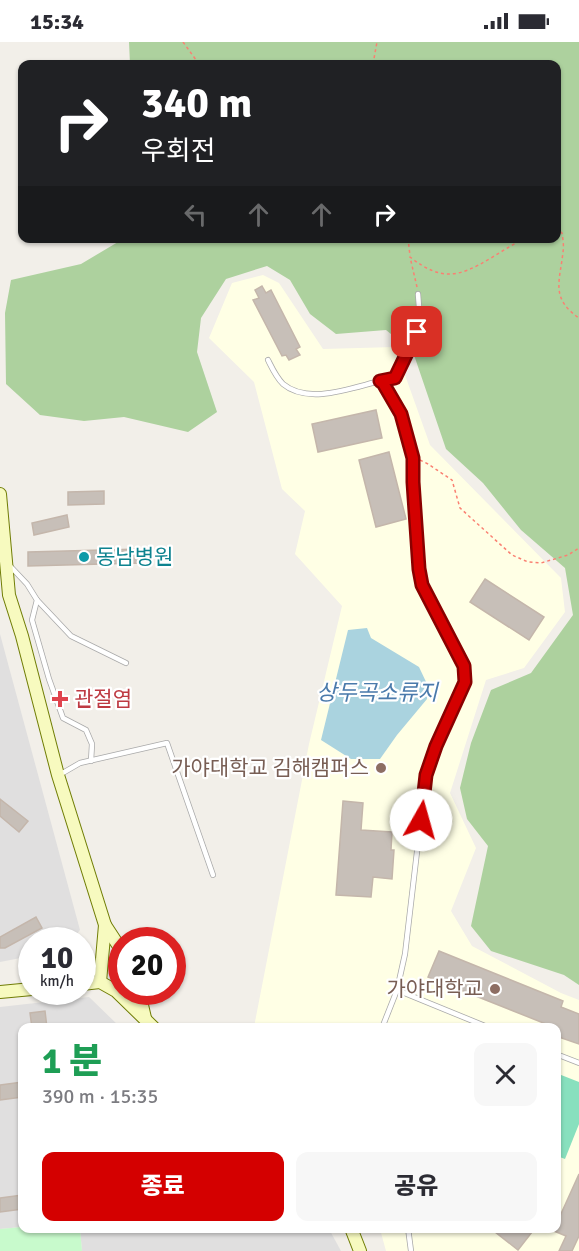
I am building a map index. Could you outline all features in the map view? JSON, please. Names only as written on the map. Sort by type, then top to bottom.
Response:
[{"type":"street","points":[[0,494],[9,595],[58,775],[108,930]]},
{"type":"street","points":[[100,982],[105,925]]},
{"type":"street","points":[[96,982],[100,982],[116,991],[149,1023]]},
{"type":"street","points":[[0,992],[18,990]]},
{"type":"street","points":[[143,1005],[150,1023]]},
{"type":"street","points":[[353,1233],[360,1251]]},
{"type":"lane","points":[[268,360],[282,383],[291,389],[311,395],[395,378],[417,332],[418,294]]},
{"type":"lane","points":[[380,381],[401,414],[413,458],[419,569],[422,585],[464,666],[465,682],[436,746],[426,775],[405,954],[397,990],[384,1023]]},
{"type":"lane","points":[[6,561],[27,584],[37,600],[71,636],[126,663]]},
{"type":"lane","points":[[37,600],[32,620],[49,679],[63,718],[86,730],[92,744],[91,760]]},
{"type":"lane","points":[[58,775],[91,760],[167,743],[213,875]]},
{"type":"lane","points":[[397,990],[478,1023]]},
{"type":"lane","points":[[561,1056],[579,1063]]},
{"type":"lane","points":[[409,1233],[411,1251]]},
{"type":"path","points":[[183,42],[196,60]]},
{"type":"path","points":[[374,60],[377,42]]},
{"type":"path","points":[[561,232],[564,251],[559,287],[564,304],[579,318]]},
{"type":"path","points":[[409,243],[418,294]]},
{"type":"path","points":[[410,257],[426,268],[451,275],[474,268],[516,243]]},
{"type":"path","points":[[413,458],[429,464],[452,480],[460,508],[512,555],[528,562],[541,563],[568,555],[579,548]]},
{"type":"shaded area","name":"가야대학교 김해캠퍼스","points":[[263,275],[279,283],[323,349],[395,347],[430,445],[561,578],[565,612],[524,668],[486,680],[450,793],[476,848],[451,911],[472,946],[561,993],[579,1000],[579,1251],[386,1251],[381,1233],[561,1233],[561,1023],[255,1023],[309,744],[342,606],[295,554],[305,511],[282,489],[254,382],[209,338],[232,283]]},
{"type":"shaded area","points":[[0,634],[79,927],[18,927],[18,959],[0,962]]},
{"type":"shaded area","points":[[96,1004],[116,1023],[18,1023],[18,1227],[0,1229],[0,1007]]},
{"type":"shaded area","points":[[80,1233],[331,1233],[341,1251],[82,1251]]},
{"type":"green space","points":[[129,42],[579,42],[579,985],[564,975],[491,951],[471,926],[488,846],[467,819],[460,788],[471,743],[491,690],[531,673],[573,615],[565,568],[521,530],[483,483],[446,449],[413,352],[386,330],[336,334],[310,314],[290,280],[267,266],[226,279],[201,318],[197,352],[217,412],[188,432],[124,417],[84,421],[40,415],[6,384],[5,313],[11,280],[81,264],[116,243],[561,243],[561,60],[130,60]]},
{"type":"green space","points":[[561,1075],[579,1082],[579,1124],[565,1159],[561,1158]]},
{"type":"green space","points":[[18,1227],[18,1233],[80,1233],[82,1251],[0,1251],[0,1229]]},
{"type":"water","name":"상두곡소류지","points":[[367,628],[371,638],[419,667],[428,686],[427,699],[380,759],[351,759],[321,740],[348,630]]},
{"type":"building","points":[[262,286],[266,293],[271,290],[300,347],[296,349],[300,355],[289,360],[286,355],[282,356],[253,300],[259,298],[255,290]]},
{"type":"building","points":[[376,410],[382,438],[318,452],[312,424]]},
{"type":"building","points":[[389,452],[406,519],[376,527],[359,460]]},
{"type":"building","points":[[104,491],[104,504],[68,505],[68,492]]},
{"type":"building","points":[[67,515],[69,527],[34,535],[32,523]]},
{"type":"building","name":"동남병원","points":[[140,549],[141,563],[28,566],[28,552]]},
{"type":"building","points":[[485,579],[544,617],[529,640],[470,602]]},
{"type":"building","points":[[0,799],[28,821],[19,832],[0,816]]},
{"type":"building","points":[[343,801],[363,803],[361,830],[392,832],[391,850],[394,850],[392,879],[373,877],[371,897],[336,895]]},
{"type":"building","points":[[36,917],[41,927],[18,927]]},
{"type":"building","points":[[18,927],[18,941],[5,948],[0,948],[0,937]]},
{"type":"building","name":"가야대학교","points":[[439,951],[563,1001],[561,1007],[579,1014],[579,1044],[561,1038],[561,1023],[543,1023],[428,977]]},
{"type":"building","points":[[45,1011],[46,1023],[31,1023],[30,1013]]},
{"type":"building","points":[[18,1083],[18,1098],[0,1100],[0,1085]]},
{"type":"building","points":[[579,1174],[579,1236],[572,1251],[559,1251],[566,1236],[559,1233],[561,1233],[561,1214]]},
{"type":"building","points":[[18,1196],[18,1210],[0,1212],[0,1198]]},
{"type":"building","points":[[496,1233],[531,1233],[518,1250]]},
{"type":"place","name":"동남병원","points":[[84,557]]},
{"type":"place","name":"관절염","points":[[60,699]]},
{"type":"place","name":"가야대학교 김해캠퍼스","points":[[381,768]]},
{"type":"place","name":"가야대학교","points":[[495,989]]},
{"type":"route","points":[[417,332],[395,378],[380,381],[401,414],[413,458],[419,569],[422,585],[464,666],[465,682],[436,746],[426,775],[421,820]]}]
